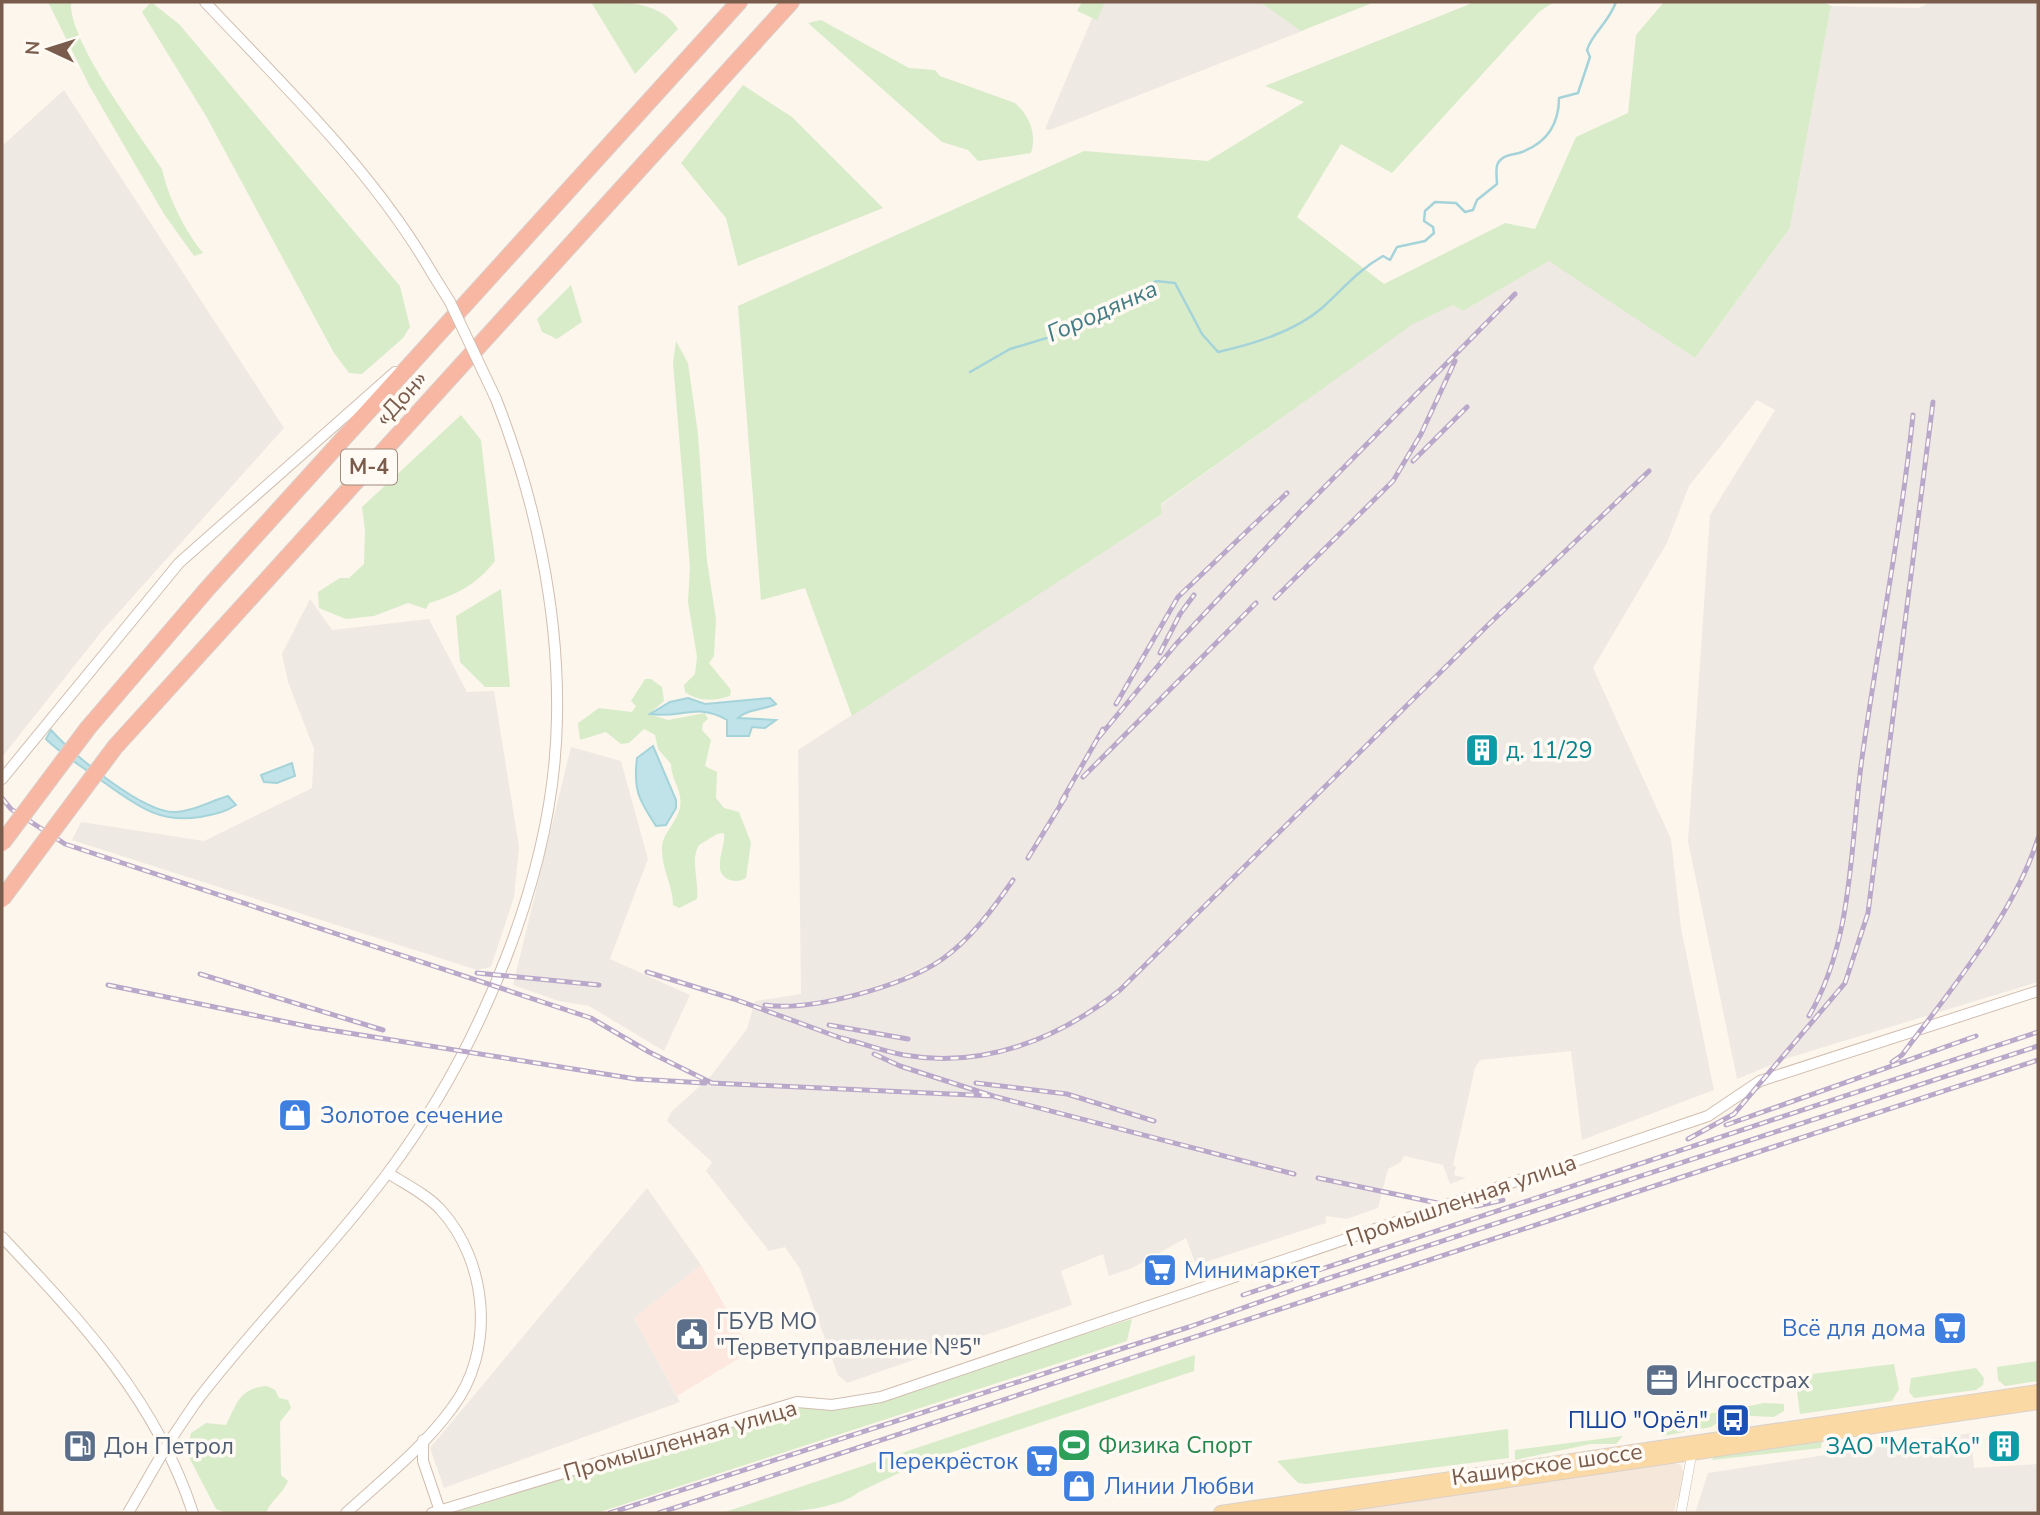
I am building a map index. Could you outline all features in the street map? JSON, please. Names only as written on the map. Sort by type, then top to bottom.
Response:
[{"type":"highway","name":"«Дон»","points":[[2,843],[88,727],[208,588],[739,2]]},
{"type":"highway","name":"«Дон»","points":[[2,899],[115,747],[791,2]]},
{"type":"main road","name":"Каширское шоссе","points":[[1278,1510],[2038,1392]]},
{"type":"main road","name":"Каширское шоссе","points":[[1222,1513],[1278,1510],[2038,1402]]},
{"type":"street","points":[[128,1513],[157,1461],[196,1402],[388,1173],[464,1051],[497,986],[531,882],[551,789],[557,694],[551,626],[538,541],[518,454],[496,399],[450,302],[412,238],[356,166],[205,2]]},
{"type":"street","points":[[2,779],[179,563],[439,333]]},
{"type":"street","name":"Промышленная улица","points":[[436,1512],[797,1402],[832,1405],[881,1397],[1707,1116],[1766,1079],[2038,991]]},
{"type":"street","points":[[346,1513],[454,1407],[469,1376],[477,1348],[480,1297],[466,1248],[454,1227],[427,1198],[388,1173]]},
{"type":"street","points":[[2,1237],[83,1322],[139,1398],[170,1453],[193,1513]]},
{"type":"street","points":[[423,1440],[423,1461],[436,1512]]},
{"type":"street","points":[[1681,1513],[1691,1472],[1692,1453]]},
{"type":"shaded area","points":[[1099,2],[1266,2],[1305,30],[1050,130],[1045,129]]},
{"type":"shaded area","points":[[1931,2],[2038,2],[2038,982],[1788,1058],[1737,1079],[1688,841],[1710,515],[1775,410],[1757,400],[1689,486],[1667,543],[1593,668],[1671,839],[1681,928],[1714,1090],[1582,1140],[1571,1051],[1480,1060],[1475,1068],[1453,1165],[1456,1167],[1454,1175],[1466,1178],[1450,1184],[1443,1165],[1404,1156],[1401,1162],[1388,1169],[1378,1208],[1347,1219],[1326,1216],[1326,1223],[1196,1265],[1186,1238],[1132,1268],[1109,1276],[1103,1254],[1061,1271],[1072,1305],[847,1383],[838,1375],[800,1269],[785,1247],[769,1251],[706,1171],[712,1162],[667,1121],[671,1112],[710,1077],[747,1029],[755,1001],[801,994],[798,750],[1162,514],[1161,505],[1413,323],[1453,305],[1463,311],[1550,260],[1695,358],[1790,228],[1831,6],[1918,8]]},
{"type":"shaded area","points":[[64,90],[284,428],[102,631],[2,757],[2,146]]},
{"type":"shaded area","points":[[310,599],[332,630],[429,619],[467,692],[494,691],[519,847],[514,897],[491,967],[477,970],[72,840],[81,822],[204,841],[312,788],[314,749],[288,682],[282,654]]},
{"type":"shaded area","points":[[571,747],[621,761],[648,859],[610,959],[690,995],[664,1051],[589,1006],[559,1001],[513,985]]},
{"type":"shaded area","points":[[647,1188],[701,1265],[634,1318],[680,1402],[444,1488],[430,1448]]},
{"type":"shaded area","name":"ГБУВ МО \"Терветуправление №5\"","points":[[701,1265],[751,1351],[677,1396],[634,1318]]},
{"type":"shaded area","points":[[1971,1433],[1974,1468],[2038,1464],[2038,1513],[1695,1513],[1708,1473]]},
{"type":"shaded area","points":[[1674,1463],[1681,1465],[1685,1478],[1673,1513],[1316,1513]]},
{"type":"green space","points":[[48,2],[71,2],[73,19],[92,62],[162,169],[178,213],[203,253],[194,256],[164,214],[90,87]]},
{"type":"green space","points":[[151,2],[179,24],[400,286],[410,327],[403,338],[362,374],[349,373],[334,353],[206,116],[142,12]]},
{"type":"green space","points":[[591,2],[627,3],[650,8],[661,13],[678,29],[635,74]]},
{"type":"green space","points":[[1082,2],[1105,2],[1097,20],[1077,11]]},
{"type":"green space","points":[[1260,2],[1375,2],[1301,31]]},
{"type":"green space","points":[[1475,2],[1554,2],[1539,12],[1392,173],[1341,144],[1297,217],[1384,284],[1505,223],[1535,229],[1576,137],[1628,113],[1636,35],[1664,2],[1823,2],[1831,6],[1790,228],[1695,358],[1549,261],[1463,311],[1453,305],[1413,324],[1161,504],[1162,514],[852,716],[805,588],[761,600],[738,306],[1084,151],[1208,161],[1304,102],[1265,86]]},
{"type":"green space","points":[[821,20],[909,68],[935,70],[940,76],[1015,103],[1031,126],[1031,153],[978,161],[968,150],[942,142],[808,23]]},
{"type":"green space","points":[[743,85],[792,117],[883,208],[738,266],[726,218],[681,163]]},
{"type":"green space","points":[[571,285],[582,322],[557,339],[542,332],[537,319]]},
{"type":"green space","points":[[676,341],[688,363],[698,434],[707,561],[716,619],[714,656],[709,663],[731,690],[730,696],[713,700],[690,695],[685,692],[684,685],[695,674],[697,657],[688,602],[690,567],[673,363]]},
{"type":"green space","points":[[461,415],[481,440],[495,561],[474,582],[449,596],[429,603],[426,609],[408,603],[374,616],[346,619],[319,608],[318,592],[340,578],[349,578],[364,564],[365,530],[362,507]]},
{"type":"green space","points":[[501,589],[510,687],[485,687],[460,662],[456,616]]},
{"type":"green space","points":[[645,679],[651,679],[662,687],[664,701],[649,714],[668,720],[705,713],[708,719],[703,723],[702,730],[711,740],[705,766],[717,772],[716,798],[724,808],[739,812],[751,843],[746,878],[736,881],[724,877],[721,872],[724,833],[717,834],[699,845],[695,857],[697,899],[679,908],[673,905],[662,846],[678,813],[680,796],[671,764],[658,749],[655,735],[644,729],[629,743],[621,744],[606,732],[580,740],[578,723],[599,708],[632,712],[636,706],[631,701]]},
{"type":"green space","points":[[1132,1319],[1127,1341],[597,1513],[453,1513],[797,1407],[890,1395]]},
{"type":"green space","points":[[1195,1355],[1194,1371],[920,1463],[846,1500],[794,1511],[722,1513]]},
{"type":"green space","points":[[2038,1361],[2038,1381],[2005,1386],[1998,1380],[1997,1367]]},
{"type":"green space","points":[[1894,1364],[1899,1389],[1892,1401],[1800,1414],[1795,1376]]},
{"type":"green space","points":[[1976,1368],[1984,1378],[1983,1385],[1976,1390],[1914,1398],[1909,1392],[1911,1378]]},
{"type":"green space","points":[[267,1386],[275,1390],[279,1398],[288,1400],[291,1408],[280,1422],[281,1475],[288,1481],[266,1513],[227,1513],[216,1509],[187,1451],[191,1433],[206,1423],[226,1425],[240,1398],[250,1390]]},
{"type":"green space","points":[[1764,1403],[1784,1404],[1784,1411],[1774,1417],[1731,1415],[1711,1427],[1663,1436],[1659,1429],[1662,1423]]},
{"type":"green space","points":[[1508,1429],[1509,1458],[1306,1484],[1298,1483],[1277,1461]]},
{"type":"green space","points":[[1623,1436],[1616,1444],[1591,1444],[1515,1460],[1515,1450]]},
{"type":"green space","points":[[1822,1442],[1821,1448],[1712,1460],[1715,1455]]},
{"type":"water","points":[[688,698],[705,704],[770,698],[776,704],[738,718],[776,720],[765,728],[752,727],[749,736],[727,736],[727,720],[707,712],[650,714],[670,702]]},
{"type":"water","points":[[51,730],[109,781],[162,810],[183,811],[228,796],[236,805],[219,813],[200,817],[172,818],[159,815],[125,797],[59,751],[46,739]]},
{"type":"water","points":[[653,746],[676,800],[676,808],[666,825],[656,826],[641,801],[637,787],[637,758]]},
{"type":"water","points":[[292,763],[295,776],[277,783],[264,782],[261,775]]},
{"type":"waterway","name":"Городянка","points":[[970,372],[1010,349],[1060,334],[1090,314],[1130,299],[1156,281],[1175,283],[1202,334],[1218,352],[1259,341],[1299,324],[1322,308],[1374,261],[1383,256],[1390,260],[1397,247],[1425,241],[1434,233],[1433,227],[1424,221],[1425,211],[1435,202],[1456,203],[1465,212],[1473,210],[1477,200],[1497,184],[1500,160],[1531,148],[1545,137],[1557,116],[1559,98],[1578,93],[1590,57],[1587,50],[1589,44],[1616,2]]},
{"type":"railway","points":[[1099,737],[1177,643],[1298,514],[1515,294]]},
{"type":"railway","points":[[1275,598],[1393,481],[1421,434],[1455,361]]},
{"type":"railway","points":[[1688,1139],[1734,1114],[1845,983],[1868,913],[1933,402]]},
{"type":"railway","points":[[1413,461],[1467,407]]},
{"type":"railway","points":[[1809,1016],[1835,955],[1848,890],[1862,758],[1913,415]]},
{"type":"railway","points":[[841,1038],[904,1055],[962,1058],[991,1054],[1046,1036],[1096,1007],[1120,990],[1487,626],[1649,471]]},
{"type":"railway","points":[[1116,704],[1178,597],[1287,493]]},
{"type":"railway","points":[[1160,653],[1180,614],[1194,595]]},
{"type":"railway","points":[[1083,777],[1256,603]]},
{"type":"railway","points":[[1061,802],[1103,729]]},
{"type":"railway","points":[[1028,858],[1066,796]]},
{"type":"railway","points":[[2,798],[11,809],[65,844],[591,1018],[649,1052],[712,1083],[993,1096]]},
{"type":"railway","points":[[1892,1062],[1902,1055],[1979,951],[2014,895],[2038,838]]},
{"type":"railway","points":[[765,1005],[807,1005],[831,1001],[881,988],[924,970],[952,952],[971,934],[1013,880]]},
{"type":"railway","points":[[647,972],[734,999],[849,1041]]},
{"type":"railway","points":[[477,973],[599,985]]},
{"type":"railway","points":[[200,974],[383,1030]]},
{"type":"railway","points":[[108,985],[311,1027],[636,1079],[705,1083]]},
{"type":"railway","points":[[829,1025],[908,1039]]},
{"type":"railway","points":[[1243,1295],[2038,1032]]},
{"type":"railway","points":[[1726,1125],[1976,1036]]},
{"type":"railway","points":[[610,1513],[1189,1327],[1302,1287],[2038,1046]]},
{"type":"railway","points":[[874,1054],[900,1066],[993,1096],[1294,1174]]},
{"type":"railway","points":[[659,1513],[2038,1060]]},
{"type":"railway","points":[[976,1083],[1067,1094],[1154,1121]]},
{"type":"railway","points":[[1318,1178],[1447,1205],[1477,1206],[1503,1200]]},
{"type":"place","name":"д. 11/29","points":[[1482,750]]},
{"type":"place","name":"Золотое сечение","points":[[295,1115]]},
{"type":"place","name":"Минимаркет","points":[[1160,1270]]},
{"type":"place","name":"Всё для дома","points":[[1950,1328]]},
{"type":"place","name":"ГБУВ МО \"Терветуправление №5\"","points":[[692,1334]]},
{"type":"place","name":"Ингосстрах","points":[[1662,1380]]},
{"type":"place","name":"ПШО \"Орёл\"","points":[[1733,1420]]},
{"type":"place","name":"Физика Спорт","points":[[1074,1445]]},
{"type":"place","name":"Дон Петрол","points":[[80,1446]]},
{"type":"place","name":"ЗАО \"МетаКо\"","points":[[2004,1446]]},
{"type":"place","name":"Перекрёсток","points":[[1042,1461]]},
{"type":"place","name":"Линии Любви","points":[[1079,1486]]}]
